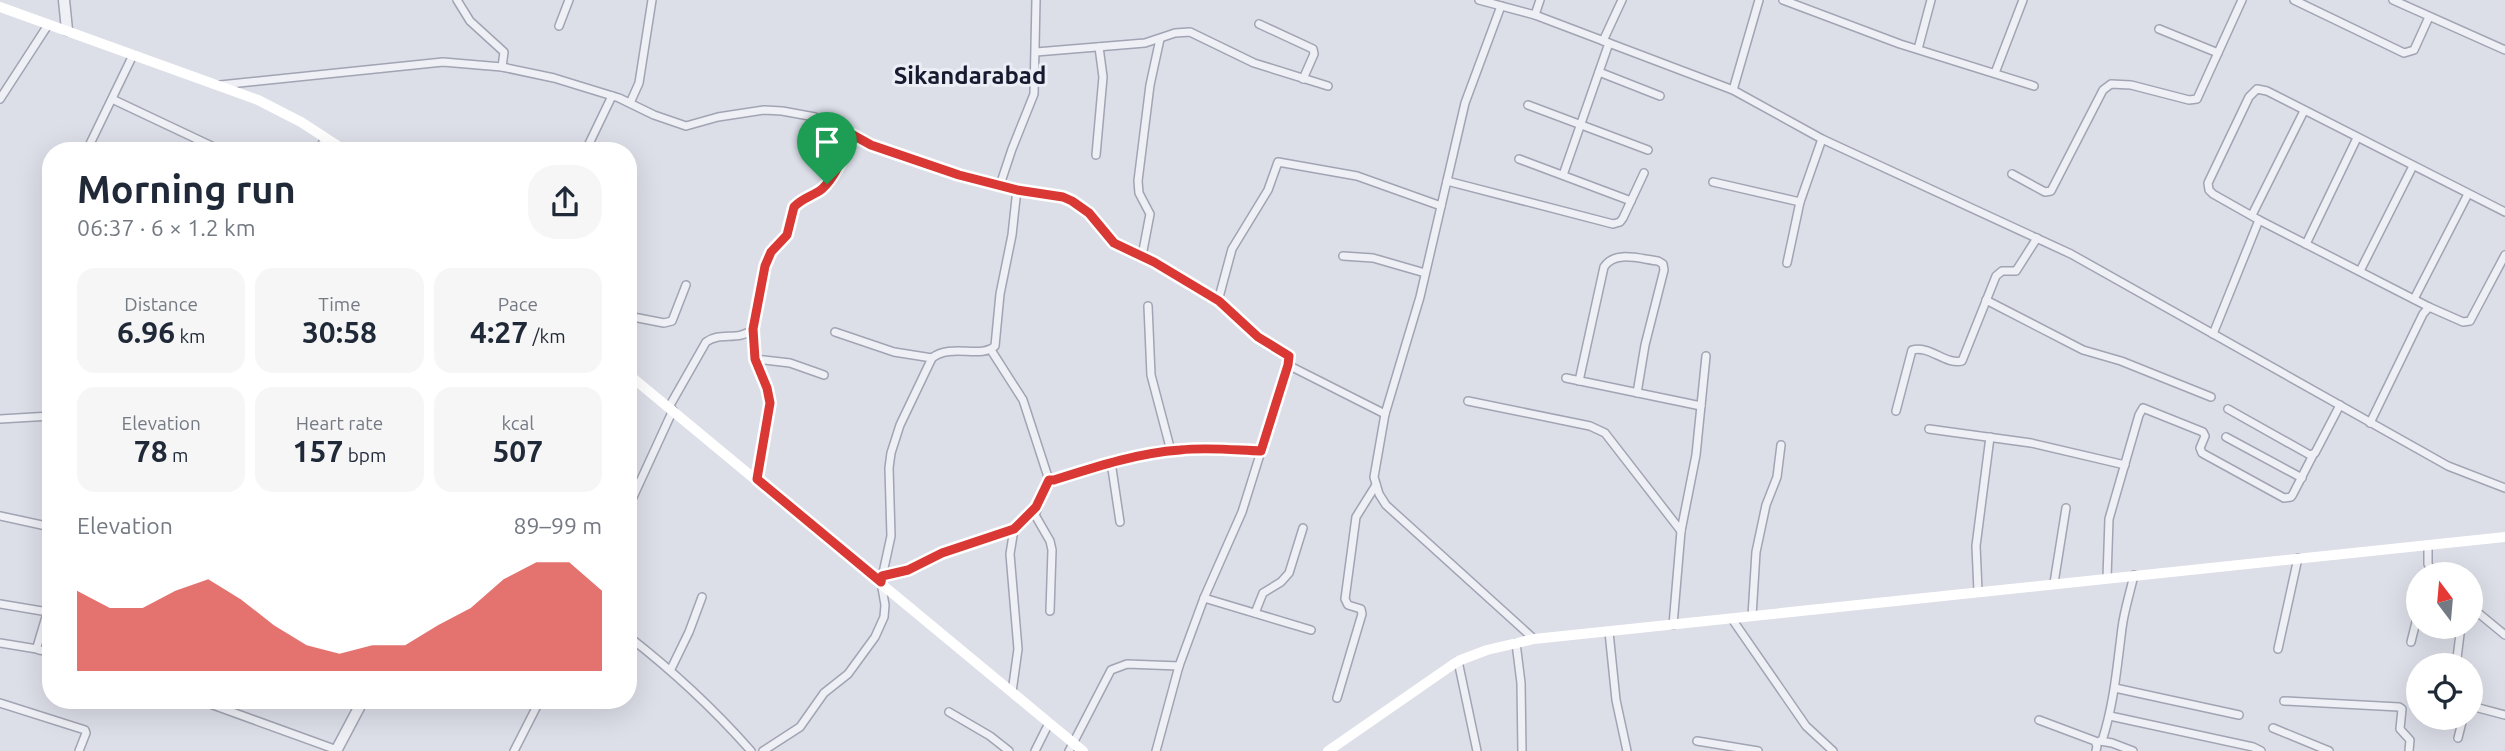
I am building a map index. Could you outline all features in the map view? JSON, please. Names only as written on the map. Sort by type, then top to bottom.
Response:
[{"type":"main road","points":[[0,7],[258,100],[301,122],[331,142]]},
{"type":"main road","points":[[637,381],[881,579],[1049,723],[1071,747],[1083,751]]},
{"type":"main road","points":[[1328,751],[1458,661],[1487,650],[1534,639],[2505,537]]},
{"type":"street","points":[[64,0],[67,30]]},
{"type":"street","points":[[457,0],[470,21],[503,52],[502,67]]},
{"type":"street","points":[[559,26],[569,0]]},
{"type":"street","points":[[630,103],[639,83],[652,0]]},
{"type":"street","points":[[1000,185],[1034,94],[1036,0]]},
{"type":"street","points":[[1479,0],[1535,15],[1733,90],[1822,139],[2071,254],[2448,466],[2505,488]]},
{"type":"street","points":[[1535,15],[1540,0]]},
{"type":"street","points":[[1563,175],[1599,72],[1612,19],[1622,0]]},
{"type":"street","points":[[1733,90],[1759,0]]},
{"type":"street","points":[[1783,0],[1917,49],[2034,86]]},
{"type":"street","points":[[1917,49],[1931,0]]},
{"type":"street","points":[[1995,73],[2022,0]]},
{"type":"street","points":[[2012,174],[2045,192],[2051,191],[2106,87],[2117,83],[2189,100],[2197,99],[2242,0]]},
{"type":"street","points":[[2294,0],[2404,53],[2414,50],[2429,17]]},
{"type":"street","points":[[2393,0],[2505,50]]},
{"type":"street","points":[[1501,6],[1465,103],[1425,273],[1385,414],[1374,477],[1386,505],[1534,639]]},
{"type":"street","points":[[1259,24],[1313,49],[1314,54],[1303,79]]},
{"type":"street","points":[[0,99],[48,25]]},
{"type":"street","points":[[2159,29],[2218,52]]},
{"type":"street","points":[[1036,52],[1145,43],[1174,33],[1190,33],[1254,63],[1328,86]]},
{"type":"street","points":[[1142,256],[1150,211],[1139,193],[1138,181],[1150,86],[1160,39]]},
{"type":"street","points":[[1096,155],[1103,77],[1099,47]]},
{"type":"street","points":[[92,142],[132,55]]},
{"type":"street","points":[[217,85],[443,62],[502,67],[554,78],[612,96],[686,126],[718,117],[764,110],[824,119],[892,152],[959,175],[1072,201],[1089,213],[1114,243],[1142,256],[1219,301],[1258,337],[1285,352],[1289,356],[1288,365],[1242,512],[1204,598],[1179,666],[1156,751]]},
{"type":"street","points":[[1599,72],[1660,96]]},
{"type":"street","points":[[2505,212],[2267,91],[2257,89],[2249,97],[2208,183],[2213,194],[2255,217],[2463,322],[2470,321],[2505,255]]},
{"type":"street","points":[[590,142],[612,96]]},
{"type":"street","points":[[112,99],[203,142]]},
{"type":"street","points":[[1528,105],[1648,150]]},
{"type":"street","points":[[2213,334],[2255,217],[2304,111]]},
{"type":"street","points":[[757,479],[770,403],[755,359],[753,329],[765,266],[771,252],[787,235],[794,207],[827,184],[853,135]]},
{"type":"street","points":[[323,142],[325,138]]},
{"type":"street","points":[[2306,244],[2357,138]]},
{"type":"street","points":[[1787,263],[1800,202],[1822,139]]},
{"type":"street","points":[[1519,159],[1631,201]]},
{"type":"street","points":[[1219,301],[1232,249],[1268,190],[1278,162],[1379,182],[1441,206]]},
{"type":"street","points":[[2360,271],[2413,166]]},
{"type":"street","points":[[1447,181],[1613,224],[1620,222],[1644,173]]},
{"type":"street","points":[[1713,182],[1800,202]]},
{"type":"street","points":[[991,350],[995,344],[1000,294],[1012,235],[1017,190]]},
{"type":"street","points":[[2414,299],[2468,194]]},
{"type":"street","points":[[1896,411],[1912,350],[1924,350],[1955,362],[1962,361],[1998,272],[2016,271],[2037,238]]},
{"type":"street","points":[[1343,256],[1373,258],[1425,273]]},
{"type":"street","points":[[1579,381],[1604,267],[1608,261],[1617,257],[1658,261],[1663,264],[1664,270],[1645,345],[1637,393]]},
{"type":"street","points":[[637,318],[664,323],[672,321],[686,285]]},
{"type":"street","points":[[1986,300],[2083,350],[2133,366],[2211,397]]},
{"type":"street","points":[[1148,306],[1151,375],[1171,451]]},
{"type":"street","points":[[2370,423],[2423,314],[2429,307]]},
{"type":"street","points":[[637,487],[671,409],[706,342],[716,337],[743,336],[753,329]]},
{"type":"street","points":[[835,332],[894,352],[932,358],[947,351],[991,350]]},
{"type":"street","points":[[991,350],[1000,368],[1023,400],[1049,480],[1035,515],[1052,550],[1050,611]]},
{"type":"street","points":[[1673,625],[1681,531],[1696,455],[1706,356]]},
{"type":"street","points":[[765,751],[800,727],[824,693],[848,674],[869,645],[885,614],[881,579],[891,541],[888,468],[900,425],[932,358]]},
{"type":"street","points":[[755,359],[790,363],[824,375]]},
{"type":"street","points":[[1288,365],[1385,414]]},
{"type":"street","points":[[1566,378],[1701,406]]},
{"type":"street","points":[[1468,401],[1590,426],[1605,433],[1681,531]]},
{"type":"street","points":[[2107,578],[2109,520],[2143,408],[2203,432],[2205,436],[2200,448],[2202,453],[2284,498],[2291,497],[2340,405]]},
{"type":"street","points":[[2228,409],[2314,455]]},
{"type":"street","points":[[0,419],[42,417]]},
{"type":"street","points":[[1929,429],[2073,451],[2125,465]]},
{"type":"street","points":[[1978,592],[1976,546],[1990,437]]},
{"type":"street","points":[[2226,437],[2302,478]]},
{"type":"street","points":[[1752,616],[1756,552],[1766,505],[1777,477],[1781,444]]},
{"type":"street","points":[[1049,480],[1111,462],[1171,451],[1201,448],[1261,451]]},
{"type":"street","points":[[1111,462],[1120,522]]},
{"type":"street","points":[[1337,698],[1362,614],[1361,609],[1348,605],[1345,599],[1354,525],[1359,511],[1376,485]]},
{"type":"street","points":[[881,579],[908,570],[942,553],[1014,529],[1036,507]]},
{"type":"street","points":[[2054,583],[2066,508]]},
{"type":"street","points":[[0,516],[42,525]]},
{"type":"street","points":[[1255,613],[1263,593],[1281,582],[1289,573],[1303,528]]},
{"type":"street","points":[[1012,692],[1018,649],[1010,549],[1014,529]]},
{"type":"street","points":[[2427,546],[2429,562]]},
{"type":"street","points":[[2278,649],[2298,558]]},
{"type":"street","points":[[2098,745],[2110,716],[2122,624],[2134,575]]},
{"type":"street","points":[[670,668],[689,632],[702,597]]},
{"type":"street","points":[[1204,598],[1311,630]]},
{"type":"street","points":[[0,604],[42,611]]},
{"type":"street","points":[[2483,617],[2505,635]]},
{"type":"street","points":[[1732,619],[1806,726],[1833,751]]},
{"type":"street","points":[[37,649],[42,632]]},
{"type":"street","points":[[1609,632],[1616,700],[1626,751]]},
{"type":"street","points":[[0,643],[42,650]]},
{"type":"street","points":[[637,643],[670,668],[720,716],[751,751]]},
{"type":"street","points":[[1516,643],[1521,683],[1522,751]]},
{"type":"street","points":[[1458,661],[1477,751]]},
{"type":"street","points":[[1071,747],[1111,670],[1127,664],[1179,666]]},
{"type":"street","points":[[2115,688],[2239,715]]},
{"type":"street","points":[[2284,701],[2399,707],[2402,709],[2400,729],[2410,740],[2409,751]]},
{"type":"street","points":[[0,704],[85,730],[79,751]]},
{"type":"street","points":[[224,709],[337,750],[358,709]]},
{"type":"street","points":[[514,751],[535,709]]},
{"type":"street","points":[[2483,709],[2505,715]]},
{"type":"street","points":[[949,712],[990,736],[1009,751]]},
{"type":"street","points":[[2110,716],[2261,751]]},
{"type":"street","points":[[2039,720],[2098,745],[2133,751]]},
{"type":"street","points":[[1035,751],[1049,723]]},
{"type":"street","points":[[2273,728],[2329,751]]},
{"type":"street","points":[[2458,738],[2460,730]]},
{"type":"street","points":[[1697,741],[1758,751]]},
{"type":"district","name":"Sikandarabad","points":[[970,75]]},
{"type":"route","points":[[853,135],[871,145],[959,175],[1072,201],[1089,213],[1118,246],[1154,262],[1219,301],[1258,337],[1289,356],[1261,451],[1201,448],[1154,453],[1049,480],[1036,507],[1014,529],[942,553],[900,573],[882,576],[881,582],[757,479],[770,411],[770,396],[755,359],[753,329],[765,266],[771,252],[787,235],[792,211],[797,203],[827,184],[853,135]]}]
